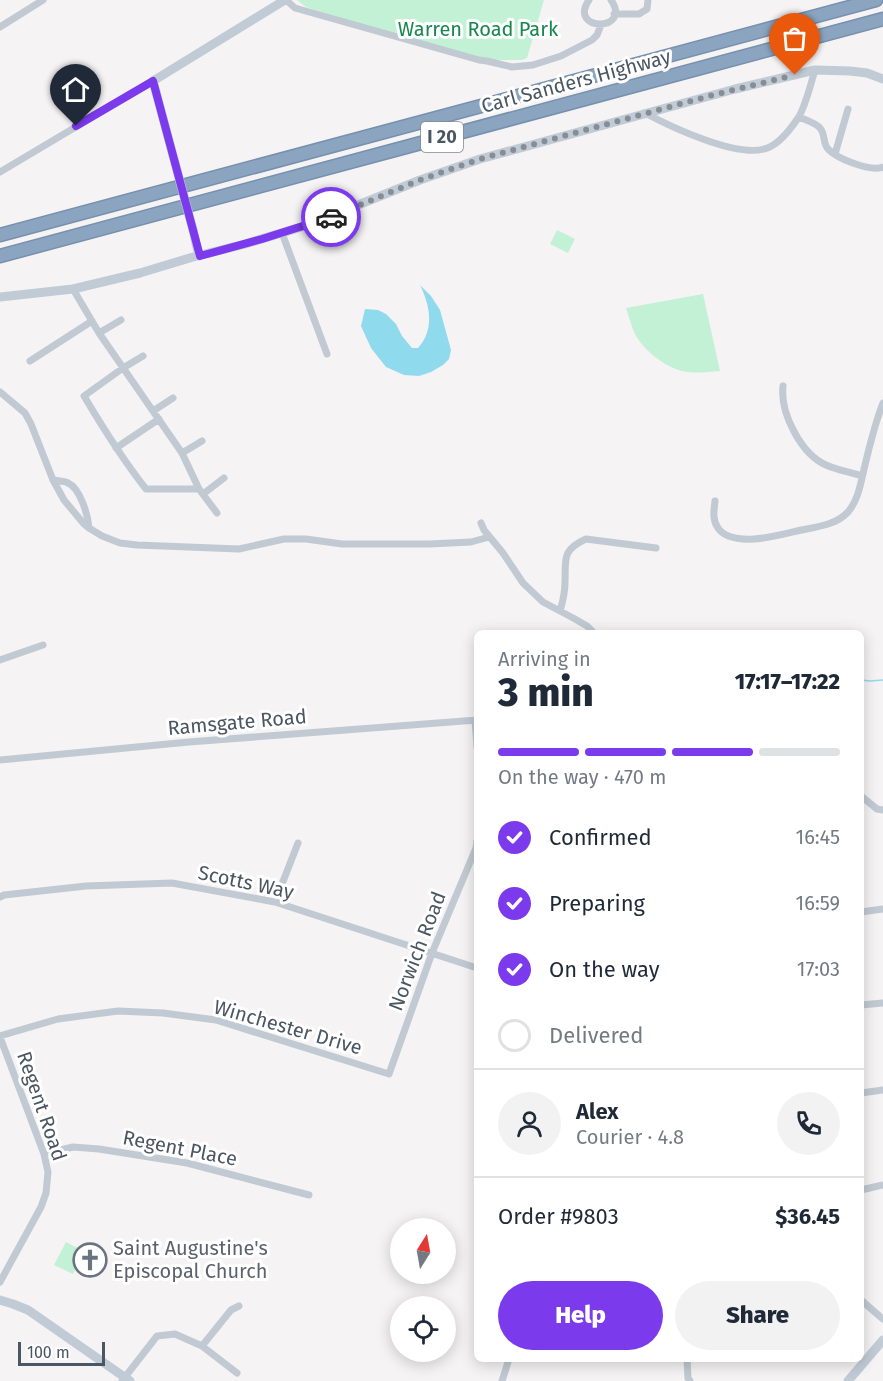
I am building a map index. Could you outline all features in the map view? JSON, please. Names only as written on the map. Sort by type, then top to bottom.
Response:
[{"type":"highway","name":"Carl Sanders Highway","points":[[0,235],[876,0]]},
{"type":"highway","name":"Carl Sanders Highway","points":[[0,256],[883,19]]},
{"type":"street","points":[[0,27],[43,0]]},
{"type":"street","points":[[0,172],[286,0],[295,8],[479,60],[512,67],[533,65],[561,56],[595,38],[601,25]]},
{"type":"street","points":[[589,0],[585,8],[586,15],[592,23],[601,25],[609,22],[614,14],[615,8],[611,0]]},
{"type":"street","points":[[614,14],[639,14],[647,9],[648,0]]},
{"type":"street","points":[[0,297],[73,289],[140,273],[282,233],[336,215],[420,180],[480,159],[735,89],[815,70],[850,71],[883,78]]},
{"type":"street","points":[[645,113],[668,125],[728,147],[746,150],[764,149],[776,143],[799,117],[815,70]]},
{"type":"street","points":[[153,81],[200,256]]},
{"type":"street","points":[[835,154],[848,109]]},
{"type":"street","points":[[799,117],[819,126],[825,134],[824,143],[828,150],[846,160],[872,169],[883,167]]},
{"type":"street","points":[[282,233],[327,354]]},
{"type":"street","points":[[73,289],[99,333],[182,453],[201,491],[217,513]]},
{"type":"street","points":[[99,333],[121,320]]},
{"type":"street","points":[[30,362],[92,321]]},
{"type":"street","points":[[143,356],[84,396],[126,464],[146,489],[201,491],[224,478]]},
{"type":"street","points":[[783,386],[782,395],[792,426],[808,453],[825,465],[862,476]]},
{"type":"street","points":[[0,392],[25,413],[53,480],[64,500],[89,528],[120,543],[239,549],[290,539],[342,544],[429,544],[471,542],[489,537]]},
{"type":"street","points":[[153,411],[173,398]]},
{"type":"street","points":[[715,501],[714,520],[718,528],[724,533],[744,539],[763,539],[830,524],[842,517],[849,511],[859,490],[876,420],[883,403]]},
{"type":"street","points":[[116,448],[159,419]]},
{"type":"street","points":[[182,453],[202,441]]},
{"type":"street","points":[[53,480],[67,482],[77,490],[89,520],[89,528]]},
{"type":"street","points":[[482,523],[484,530],[523,583],[543,602],[591,630]]},
{"type":"street","points":[[560,611],[564,597],[565,558],[578,542],[586,539],[656,548]]},
{"type":"street","points":[[0,660],[43,645]]},
{"type":"street","name":"Ramsgate Road","points":[[0,760],[201,741],[474,720]]},
{"type":"street","points":[[864,798],[877,809],[883,810]]},
{"type":"street","points":[[275,902],[298,843]]},
{"type":"street","name":"Norwich Road","points":[[389,1074],[432,953],[474,853]]},
{"type":"street","name":"Scotts Way","points":[[0,897],[86,886],[172,883],[275,902],[474,968]]},
{"type":"street","points":[[864,912],[883,909]]},
{"type":"street","points":[[864,1005],[883,1003]]},
{"type":"street","name":"Winchester Drive","points":[[0,1036],[58,1018],[118,1011],[163,1013],[216,1020],[389,1074]]},
{"type":"street","name":"Regent Road","points":[[0,1036],[44,1154],[48,1172],[46,1193],[41,1207],[0,1282]]},
{"type":"street","points":[[864,1093],[883,1090]]},
{"type":"street","name":"Regent Place","points":[[44,1154],[73,1147],[99,1149],[187,1163],[309,1195]]},
{"type":"street","points":[[864,1189],[883,1185]]},
{"type":"street","points":[[0,1300],[27,1310],[126,1380],[157,1336],[175,1334],[202,1346],[237,1373]]},
{"type":"street","points":[[864,1303],[883,1319]]},
{"type":"street","points":[[202,1346],[231,1310],[238,1306]]},
{"type":"street","points":[[848,1381],[883,1340]]},
{"type":"street","points":[[502,1381],[508,1362]]},
{"type":"street","points":[[687,1362],[690,1381]]},
{"type":"green space","name":"Warren Road Park","points":[[297,0],[544,0],[527,58],[479,60],[315,10]]},
{"type":"green space","points":[[557,230],[575,239],[568,253],[550,244]]},
{"type":"green space","points":[[703,294],[720,371],[696,373],[675,369],[662,362],[644,346],[632,328],[626,308]]},
{"type":"green space","points":[[66,1242],[87,1253],[85,1257],[82,1255],[73,1274],[54,1265]]},
{"type":"water","points":[[420,285],[440,310],[451,350],[449,359],[431,372],[419,376],[404,375],[386,367],[371,348],[361,326],[365,309],[378,310],[396,324],[412,348],[418,348],[429,325],[428,309]]},
{"type":"waterway","points":[[864,680],[883,680]]},
{"type":"way so far","points":[[331,217],[420,180],[480,159],[735,89],[795,75]]},
{"type":"place","name":"Saint Augustine's Episcopal Church","points":[[90,1260]]},
{"type":"route","points":[[76,126],[153,81],[200,256],[291,231],[331,217]]}]
